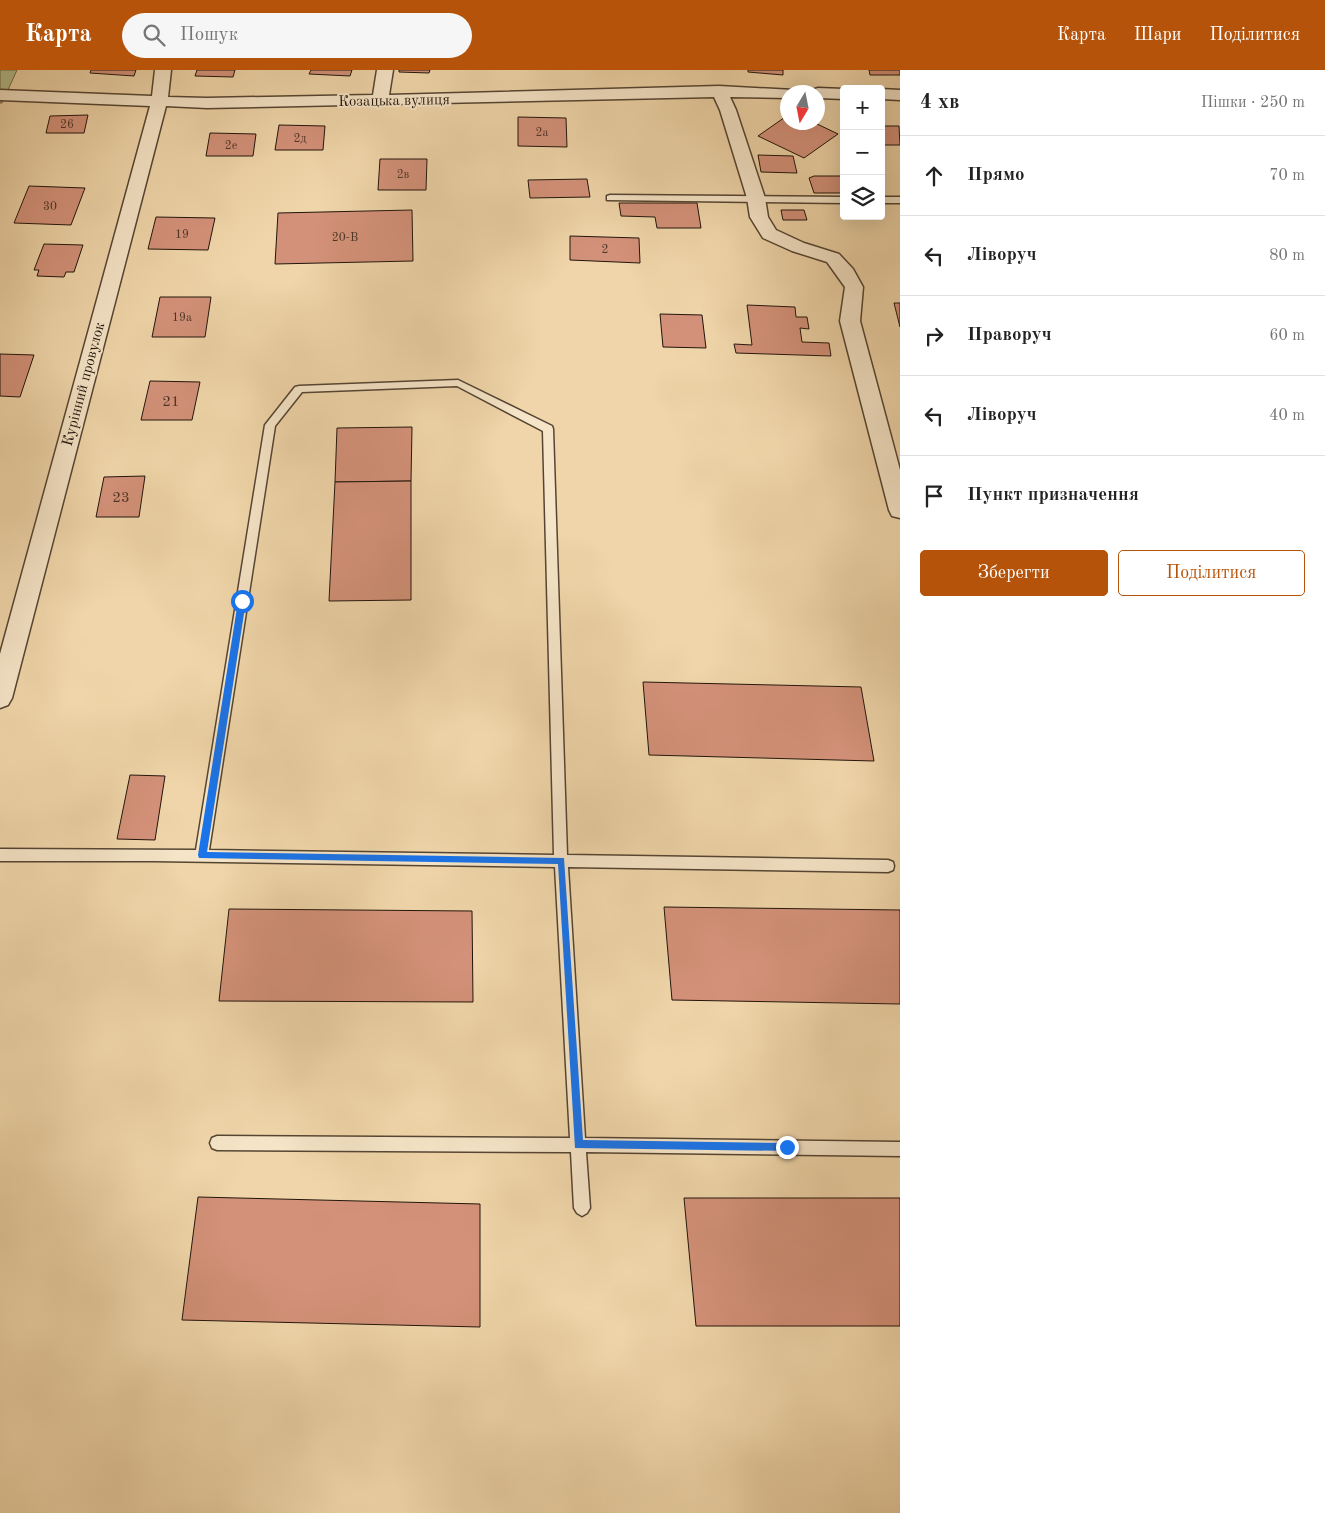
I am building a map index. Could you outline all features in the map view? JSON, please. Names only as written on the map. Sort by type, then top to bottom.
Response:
[{"type":"street","name":"Курінний провулок","points":[[0,698],[159,101],[163,70]]},
{"type":"street","points":[[380,100],[385,70]]},
{"type":"street","name":"Козацька вулиця","points":[[0,95],[207,103],[582,96],[666,84],[719,91],[780,93]]},
{"type":"street","points":[[719,91],[728,110],[756,198],[759,217],[769,234],[798,247],[833,258],[846,273],[854,288],[850,321],[900,510]]},
{"type":"street","points":[[825,93],[840,94]]},
{"type":"street","points":[[885,94],[900,95]]},
{"type":"lane","points":[[610,198],[840,200]]},
{"type":"lane","points":[[885,200],[900,200]]},
{"type":"lane","points":[[202,855],[270,424],[299,389],[458,383],[548,429],[562,861],[582,1208]]},
{"type":"lane","points":[[0,855],[202,855],[888,866]]},
{"type":"lane","points":[[217,1143],[900,1149]]},
{"type":"green space","points":[[0,70],[17,70],[2,103],[0,103]]},
{"type":"building","points":[[91,70],[136,70],[134,76],[90,73]]},
{"type":"building","points":[[197,70],[235,70],[233,77],[195,76]]},
{"type":"building","points":[[311,70],[352,70],[350,76],[309,74]]},
{"type":"building","points":[[399,70],[430,70],[429,73],[399,72]]},
{"type":"building","points":[[748,70],[783,70],[783,75],[748,72]]},
{"type":"building","points":[[869,70],[900,70],[900,75],[870,75]]},
{"type":"building","points":[[88,115],[84,133],[46,133],[50,116]]},
{"type":"building","points":[[518,117],[566,118],[567,147],[518,146]]},
{"type":"building","points":[[780,121],[780,130],[825,130],[825,128],[838,134],[804,158],[758,136]]},
{"type":"building","points":[[279,125],[325,126],[323,150],[275,150]]},
{"type":"building","points":[[885,126],[899,126],[900,145],[885,145]]},
{"type":"building","points":[[210,133],[256,134],[253,156],[206,156]]},
{"type":"building","points":[[758,155],[793,156],[797,173],[761,172]]},
{"type":"building","points":[[380,159],[427,159],[426,190],[378,190]]},
{"type":"building","points":[[814,176],[840,176],[840,193],[814,193],[809,178]]},
{"type":"building","points":[[587,179],[590,197],[530,198],[528,180]]},
{"type":"building","points":[[29,186],[85,188],[71,225],[14,223]]},
{"type":"building","points":[[619,203],[697,203],[701,228],[657,228],[655,217],[621,216]]},
{"type":"building","points":[[412,210],[413,261],[275,264],[278,213]]},
{"type":"building","points":[[781,210],[804,210],[807,220],[783,220]]},
{"type":"building","points":[[156,217],[215,218],[208,250],[148,249]]},
{"type":"building","points":[[570,236],[639,238],[640,263],[570,260]]},
{"type":"building","points":[[44,244],[83,245],[74,272],[66,272],[64,277],[37,276],[39,270],[34,270]]},
{"type":"building","points":[[160,297],[211,297],[205,337],[152,337]]},
{"type":"building","points":[[894,303],[900,303],[900,327]]},
{"type":"building","points":[[747,305],[795,307],[796,317],[807,317],[809,329],[800,328],[802,342],[829,343],[831,356],[736,353],[734,344],[752,345]]},
{"type":"building","points":[[660,314],[702,315],[706,348],[663,347]]},
{"type":"building","points":[[0,354],[34,355],[20,397],[0,396]]},
{"type":"building","points":[[150,381],[200,382],[192,420],[141,420]]},
{"type":"building","points":[[412,427],[411,481],[335,482],[337,428]]},
{"type":"building","points":[[145,476],[139,517],[96,517],[104,477]]},
{"type":"building","points":[[411,481],[411,600],[329,601],[335,482]]},
{"type":"building","points":[[643,682],[861,687],[874,761],[649,755]]},
{"type":"building","points":[[130,775],[165,776],[155,840],[117,839]]},
{"type":"building","points":[[664,907],[900,910],[900,1004],[672,1000]]},
{"type":"building","points":[[229,909],[472,911],[473,1002],[219,1001]]},
{"type":"building","points":[[198,1197],[480,1204],[480,1327],[182,1320]]},
{"type":"building","points":[[684,1198],[900,1198],[900,1326],[696,1326]]},
{"type":"route","points":[[242,601],[202,855],[562,861],[579,1145],[787,1147]]}]
